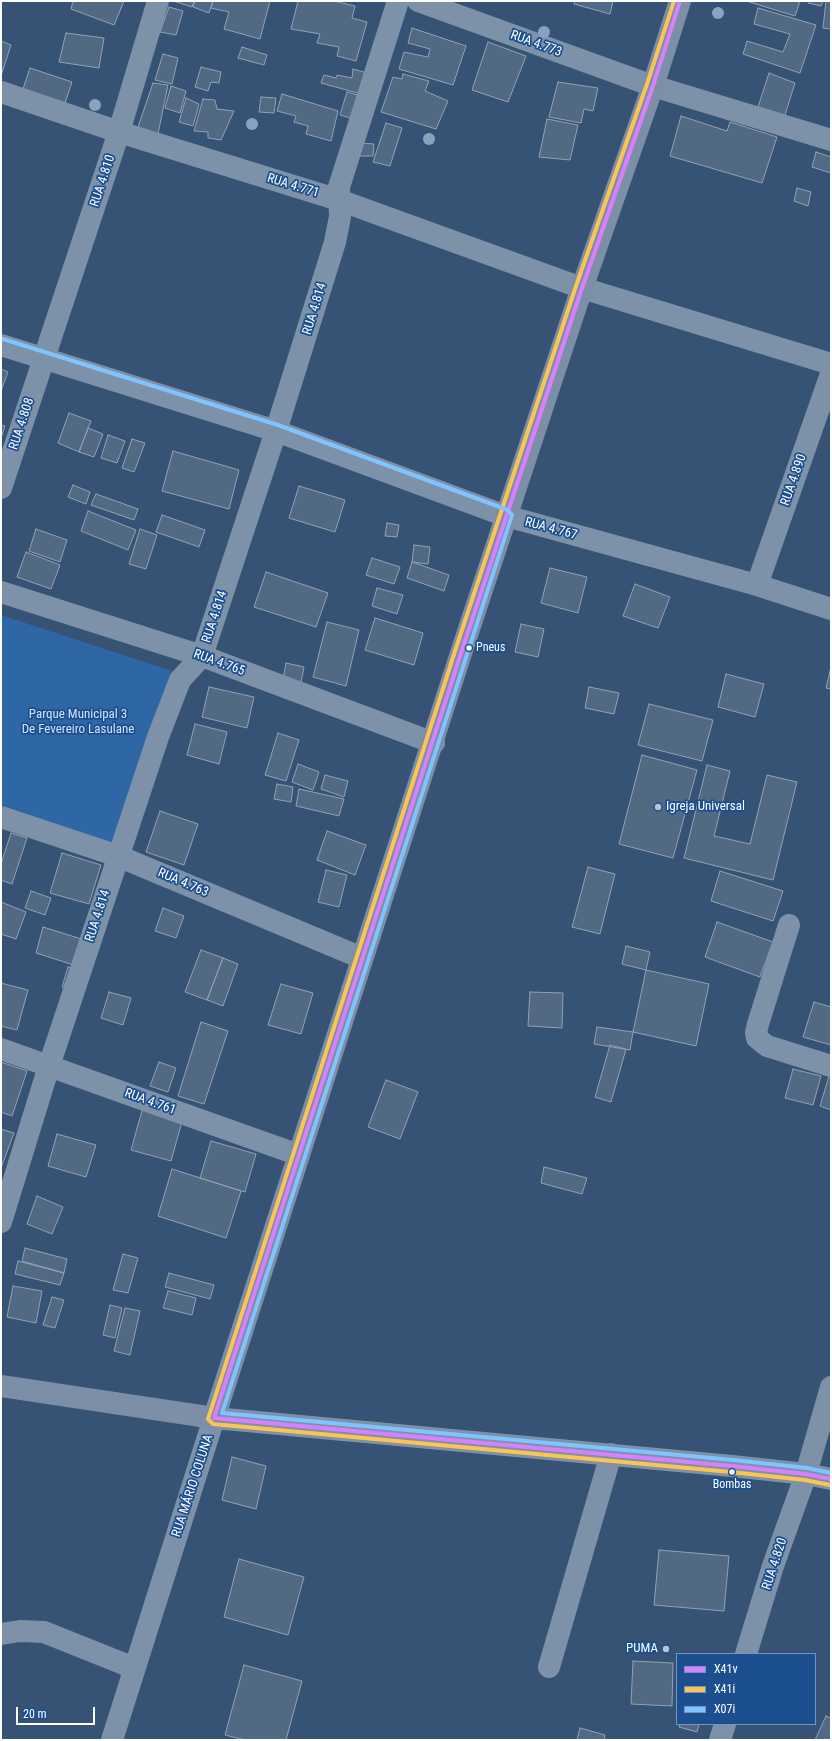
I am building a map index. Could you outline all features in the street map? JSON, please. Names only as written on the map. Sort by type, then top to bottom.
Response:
[{"type":"main road","name":"RUA MÁRIO COLUNA","points":[[214,1418],[362,958],[434,743],[506,516],[582,288],[653,86],[680,1]]},
{"type":"main road","points":[[1,1386],[214,1418]]},
{"type":"street","name":"RUA 4.810","points":[[43,359],[119,132],[158,1]]},
{"type":"street","name":"RUA 4.814","points":[[1,1222],[49,1066],[118,856],[171,702],[180,680],[202,656],[276,431],[336,242],[340,217],[339,187],[398,1]]},
{"type":"street","name":"RUA 4.773","points":[[418,1],[653,86],[831,140]]},
{"type":"street","name":"RUA 4.771","points":[[1,92],[119,132],[339,200],[582,288],[831,364]]},
{"type":"street","name":"RUA 4.767","points":[[1,344],[43,359],[276,431],[506,516],[757,585],[831,609]]},
{"type":"street","name":"RUA 4.808","points":[[1,488],[43,359]]},
{"type":"street","name":"RUA 4.890","points":[[757,585],[831,374]]},
{"type":"street","name":"RUA 4.765","points":[[1,592],[202,656],[434,743]]},
{"type":"street","name":"RUA 4.763","points":[[1,816],[118,856],[362,958]]},
{"type":"street","points":[[789,925],[758,1024],[756,1033],[757,1038],[760,1042],[767,1046],[831,1066]]},
{"type":"street","name":"RUA 4.761","points":[[1,1049],[299,1155]]},
{"type":"street","name":"RUA 4.820","points":[[746,1653],[773,1566],[806,1474],[831,1387]]},
{"type":"street","points":[[214,1418],[611,1454],[806,1474],[831,1479]]},
{"type":"street","name":"RUA MÁRIO COLUNA","points":[[112,1740],[214,1418]]},
{"type":"street","points":[[549,1667],[611,1454]]},
{"type":"street","points":[[1,1634],[20,1631],[44,1632],[134,1668]]},
{"type":"street","points":[[720,1740],[725,1725]]},
{"type":"green space","name":"Parque Municipal 3 De Fevereiro Lasulane","points":[[1,615],[175,672],[118,845],[1,805]]},
{"type":"building","points":[[73,1],[124,1],[114,25],[71,9]]},
{"type":"building","points":[[173,1],[194,1],[192,7]]},
{"type":"building","points":[[195,1],[213,1],[209,13],[193,7]]},
{"type":"building","points":[[213,1],[270,1],[260,39],[224,29],[229,12],[211,8]]},
{"type":"building","points":[[298,1],[334,1],[355,6],[352,18],[367,22],[356,61],[337,56],[339,47],[317,43],[320,34],[291,29]]},
{"type":"building","points":[[575,1],[613,1],[610,14],[574,4]]},
{"type":"building","points":[[746,1],[800,1],[795,16]]},
{"type":"building","points":[[809,1],[823,1],[821,6],[808,3]]},
{"type":"building","points":[[826,1],[831,1],[831,29],[823,28]]},
{"type":"building","points":[[169,7],[183,11],[176,35],[160,32]]},
{"type":"building","points":[[758,8],[816,25],[800,73],[743,54],[747,41],[783,52],[790,34],[754,24]]},
{"type":"building","points":[[412,28],[466,46],[453,85],[399,69],[404,52],[428,57],[430,49],[408,43]]},
{"type":"building","points":[[66,33],[104,38],[99,68],[59,62]]},
{"type":"building","points":[[1,41],[11,45],[1,76]]},
{"type":"building","points":[[488,42],[526,56],[508,102],[472,90]]},
{"type":"building","points":[[242,47],[267,55],[264,65],[238,58]]},
{"type":"building","points":[[163,54],[178,58],[172,84],[155,80]]},
{"type":"building","points":[[201,67],[221,72],[219,83],[211,82],[208,91],[195,87]]},
{"type":"building","points":[[30,68],[72,82],[63,109],[21,95]]},
{"type":"building","points":[[353,69],[367,73],[361,94],[321,83],[324,75],[336,78],[337,75],[352,78]]},
{"type":"building","points":[[769,73],[795,83],[785,115],[758,107]]},
{"type":"building","points":[[403,74],[429,81],[425,91],[448,101],[436,129],[381,112],[393,77],[402,79]]},
{"type":"building","points":[[558,82],[598,88],[593,111],[584,109],[581,123],[549,117]]},
{"type":"building","points":[[153,83],[168,85],[158,134],[137,130]]},
{"type":"building","points":[[171,86],[186,91],[180,113],[165,108]]},
{"type":"building","points":[[347,92],[361,96],[354,119],[340,115]]},
{"type":"building","points":[[282,94],[338,111],[331,141],[306,134],[308,126],[294,122],[296,116],[277,111]]},
{"type":"building","points":[[261,97],[276,98],[274,113],[259,112]]},
{"type":"building","points":[[186,98],[199,104],[193,126],[179,122]]},
{"type":"building","points":[[203,99],[215,100],[217,109],[234,111],[221,140],[208,138],[208,132],[194,131]]},
{"type":"building","points":[[681,116],[727,131],[730,122],[777,137],[762,183],[670,156]]},
{"type":"building","points":[[547,119],[578,125],[570,160],[539,157]]},
{"type":"building","points":[[386,123],[402,128],[390,166],[373,162]]},
{"type":"building","points":[[361,143],[374,144],[373,156],[360,156]]},
{"type":"building","points":[[816,152],[831,157],[831,173],[812,167]]},
{"type":"building","points":[[797,188],[811,192],[808,206],[794,201]]},
{"type":"building","points":[[1,369],[8,372],[1,391]]},
{"type":"building","points":[[69,413],[91,421],[79,452],[58,443]]},
{"type":"building","points":[[1,425],[5,426],[1,438]]},
{"type":"building","points":[[88,428],[103,434],[94,457],[79,452]]},
{"type":"building","points":[[108,435],[125,441],[117,463],[101,458]]},
{"type":"building","points":[[132,439],[145,443],[134,472],[122,468]]},
{"type":"building","points":[[173,451],[239,470],[229,509],[162,491]]},
{"type":"building","points":[[73,485],[90,492],[86,504],[68,497]]},
{"type":"building","points":[[299,486],[345,500],[335,532],[289,518]]},
{"type":"building","points":[[96,494],[138,509],[134,520],[91,505]]},
{"type":"building","points":[[88,511],[136,530],[128,550],[81,531]]},
{"type":"building","points":[[162,515],[205,530],[199,547],[156,532]]},
{"type":"building","points":[[387,523],[399,525],[397,537],[385,536]]},
{"type":"building","points":[[36,529],[67,540],[60,562],[29,551]]},
{"type":"building","points":[[140,529],[157,535],[146,569],[129,564]]},
{"type":"building","points":[[414,545],[430,547],[428,564],[412,562]]},
{"type":"building","points":[[26,552],[60,565],[51,589],[17,577]]},
{"type":"building","points":[[372,558],[400,567],[394,584],[366,575]]},
{"type":"building","points":[[412,562],[449,575],[444,591],[407,578]]},
{"type":"building","points":[[550,568],[587,577],[578,613],[541,603]]},
{"type":"building","points":[[266,572],[328,593],[316,627],[254,607]]},
{"type":"building","points":[[635,584],[670,597],[658,628],[623,616]]},
{"type":"building","points":[[377,588],[403,595],[397,614],[372,606]]},
{"type":"building","points":[[375,618],[423,633],[414,665],[365,650]]},
{"type":"building","points":[[327,622],[359,630],[346,686],[313,677]]},
{"type":"building","points":[[521,624],[544,629],[538,657],[515,652]]},
{"type":"building","points":[[286,663],[304,667],[301,683],[283,680]]},
{"type":"building","points":[[831,667],[831,689],[826,688]]},
{"type":"building","points":[[726,674],[764,684],[755,717],[718,707]]},
{"type":"building","points":[[209,687],[254,697],[247,728],[202,717]]},
{"type":"building","points":[[589,687],[619,693],[614,714],[585,708]]},
{"type":"building","points":[[649,704],[713,720],[702,761],[638,745]]},
{"type":"building","points":[[195,724],[227,732],[219,764],[187,755]]},
{"type":"building","points":[[278,733],[299,740],[286,781],[265,775]]},
{"type":"building","name":"Igreja Universal","points":[[642,755],[697,770],[673,858],[619,844]]},
{"type":"building","points":[[298,764],[319,772],[313,790],[292,782]]},
{"type":"building","points":[[707,765],[730,771],[714,836],[750,844],[767,775],[797,782],[773,880],[684,858]]},
{"type":"building","points":[[325,775],[348,781],[344,797],[321,789]]},
{"type":"building","points":[[277,784],[293,787],[291,802],[274,799]]},
{"type":"building","points":[[299,789],[344,799],[339,816],[296,806]]},
{"type":"building","points":[[160,811],[198,824],[184,865],[146,852]]},
{"type":"building","points":[[327,831],[366,845],[355,875],[317,860]]},
{"type":"building","points":[[11,833],[27,838],[12,884],[1,880],[1,864]]},
{"type":"building","points":[[62,853],[101,865],[89,904],[50,893]]},
{"type":"building","points":[[588,867],[615,874],[600,934],[572,927]]},
{"type":"building","points":[[326,870],[347,875],[339,907],[318,902]]},
{"type":"building","points":[[720,871],[783,891],[773,921],[711,901]]},
{"type":"building","points":[[31,891],[51,898],[45,915],[25,908]]},
{"type":"building","points":[[1,902],[26,912],[16,939],[1,934]]},
{"type":"building","points":[[163,908],[184,916],[176,938],[155,931]]},
{"type":"building","points":[[717,922],[773,942],[760,977],[705,957]]},
{"type":"building","points":[[43,927],[91,942],[83,968],[36,953]]},
{"type":"building","points":[[626,946],[650,952],[646,970],[622,964]]},
{"type":"building","points":[[201,950],[223,958],[207,1000],[185,992]]},
{"type":"building","points":[[223,958],[238,964],[223,1006],[207,1000]]},
{"type":"building","points":[[68,967],[79,970],[74,990],[62,987]]},
{"type":"building","points":[[646,970],[709,984],[696,1046],[633,1032]]},
{"type":"building","points":[[1,983],[28,990],[17,1030],[1,1026]]},
{"type":"building","points":[[281,984],[313,993],[301,1034],[268,1025]]},
{"type":"building","points":[[109,992],[131,998],[123,1025],[101,1018]]},
{"type":"building","points":[[530,992],[563,993],[562,1028],[528,1026]]},
{"type":"building","points":[[814,1002],[831,1007],[831,1045],[803,1037]]},
{"type":"building","points":[[201,1022],[228,1031],[204,1104],[178,1096]]},
{"type":"building","points":[[597,1027],[633,1032],[630,1050],[594,1044]]},
{"type":"building","points":[[610,1045],[626,1049],[611,1102],[595,1097]]},
{"type":"building","points":[[1,1062],[27,1071],[12,1116],[1,1112]]},
{"type":"building","points":[[159,1062],[176,1068],[168,1092],[150,1086]]},
{"type":"building","points":[[793,1069],[821,1076],[813,1105],[785,1098]]},
{"type":"building","points":[[831,1073],[831,1110],[820,1106]]},
{"type":"building","points":[[386,1080],[418,1092],[400,1139],[368,1127]]},
{"type":"building","points":[[143,1107],[183,1118],[171,1161],[131,1150]]},
{"type":"building","points":[[1,1129],[14,1133],[1,1168]]},
{"type":"building","points":[[57,1134],[96,1145],[86,1177],[48,1166]]},
{"type":"building","points":[[211,1141],[256,1154],[245,1192],[200,1178]]},
{"type":"building","points":[[544,1167],[587,1178],[582,1194],[541,1183]]},
{"type":"building","points":[[172,1169],[241,1191],[226,1238],[158,1216]]},
{"type":"building","points":[[37,1196],[63,1207],[52,1234],[27,1224]]},
{"type":"building","points":[[25,1248],[67,1259],[64,1273],[22,1261]]},
{"type":"building","points":[[123,1254],[138,1258],[128,1293],[113,1290]]},
{"type":"building","points":[[18,1261],[64,1273],[60,1285],[15,1274]]},
{"type":"building","points":[[169,1273],[214,1285],[210,1299],[165,1287]]},
{"type":"building","points":[[13,1286],[42,1291],[36,1323],[7,1317]]},
{"type":"building","points":[[168,1291],[196,1298],[192,1315],[163,1308]]},
{"type":"building","points":[[52,1297],[64,1300],[55,1328],[43,1325]]},
{"type":"building","points":[[110,1305],[122,1308],[115,1338],[103,1335]]},
{"type":"building","points":[[125,1308],[140,1311],[130,1355],[114,1351]]},
{"type":"building","points":[[232,1457],[266,1466],[256,1509],[222,1500]]},
{"type":"building","points":[[659,1550],[729,1556],[724,1611],[654,1605]]},
{"type":"building","points":[[239,1559],[304,1577],[288,1635],[224,1617]]},
{"type":"building","points":[[633,1661],[673,1663],[672,1706],[631,1704]]},
{"type":"building","points":[[244,1665],[302,1681],[286,1740],[245,1740],[225,1735]]},
{"type":"building","points":[[826,1716],[831,1718],[831,1740],[815,1740]]},
{"type":"building","points":[[680,1725],[699,1725],[697,1732],[679,1727]]},
{"type":"building","points":[[580,1728],[605,1735],[604,1740],[577,1740]]},
{"type":"transit line","name":"X41i","points":[[674,1],[647,84],[576,286],[457,645],[208,1419],[213,1424],[731,1472],[805,1480],[830,1485]]},
{"type":"transit line","name":"X41v","points":[[680,1],[653,86],[582,288],[463,647],[214,1418],[732,1466],[806,1474],[831,1479]]},
{"type":"transit line","name":"X07i","points":[[3,339],[278,425],[508,510],[512,515],[222,1413],[733,1460],[807,1468],[831,1473]]},
{"type":"place","name":"Pneus","points":[[469,648]]},
{"type":"place","name":"Igreja Universal","points":[[658,807]]},
{"type":"place","name":"Bombas","points":[[732,1472]]},
{"type":"place","name":"PUMA","points":[[666,1649]]}]
